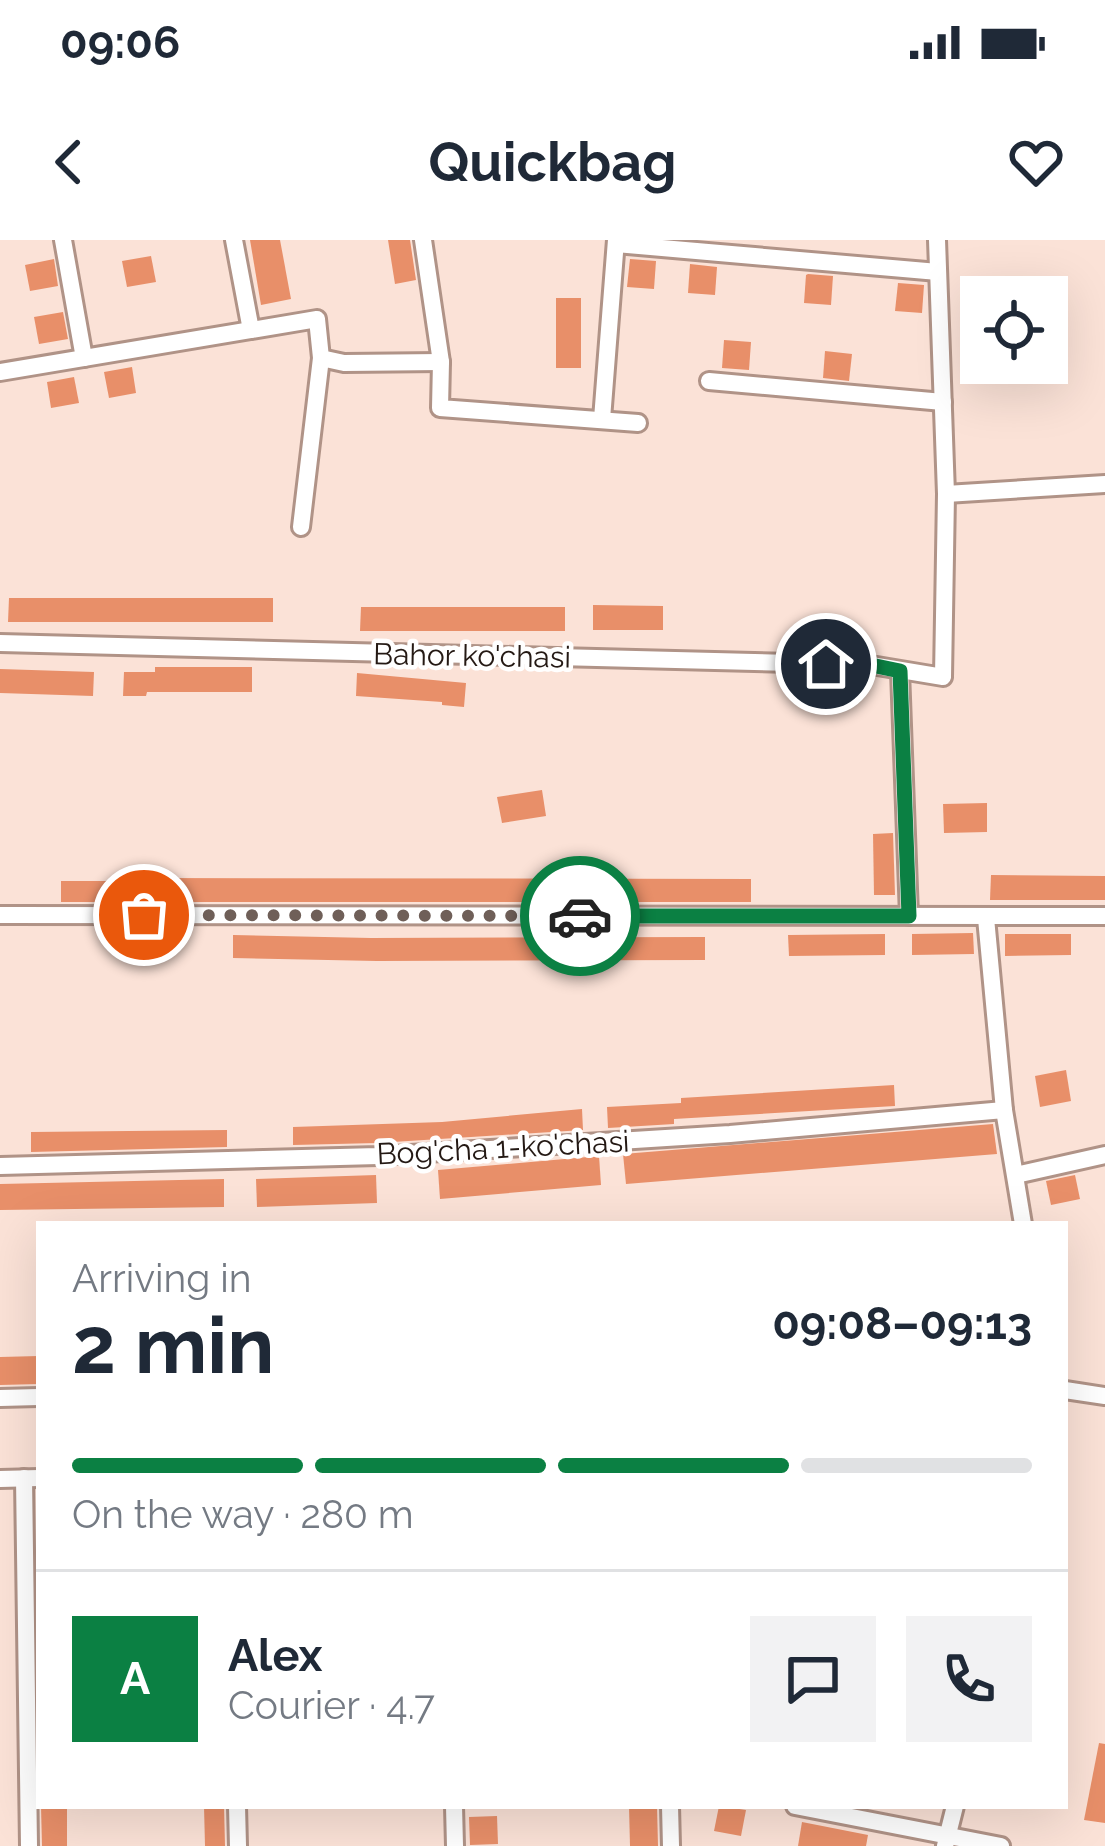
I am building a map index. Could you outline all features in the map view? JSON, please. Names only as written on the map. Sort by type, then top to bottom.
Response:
[{"type":"street","points":[[63,240],[83,358]]},
{"type":"street","points":[[234,240],[251,330]]},
{"type":"street","points":[[423,240],[441,362],[440,408],[638,423]]},
{"type":"street","points":[[937,240],[946,494],[1105,484]]},
{"type":"street","points":[[602,419],[616,242],[938,272]]},
{"type":"street","points":[[0,372],[316,320],[321,358],[302,527]]},
{"type":"street","points":[[321,358],[344,364],[441,362]]},
{"type":"street","points":[[709,381],[943,403]]},
{"type":"street","name":"Bahor ko'chasi","points":[[0,643],[871,665],[944,677],[946,494]]},
{"type":"street","points":[[900,671],[909,916]]},
{"type":"street","points":[[0,915],[1105,916]]},
{"type":"street","points":[[986,918],[1004,1110],[1023,1221]]},
{"type":"street","name":"Bog'cha 1-ko'chasi","points":[[0,1166],[378,1156],[730,1134],[1004,1110]]},
{"type":"street","points":[[1016,1175],[1105,1155]]},
{"type":"street","points":[[1068,1390],[1105,1396]]},
{"type":"street","points":[[0,1398],[36,1397]]},
{"type":"street","points":[[0,1479],[32,1478],[29,1846]]},
{"type":"street","points":[[237,1809],[238,1846]]},
{"type":"street","points":[[454,1809],[454,1846]]},
{"type":"street","points":[[670,1809],[671,1846]]},
{"type":"street","points":[[808,1809],[946,1841],[1001,1846]]},
{"type":"street","points":[[946,1841],[954,1809]]},
{"type":"building","points":[[250,240],[280,240],[291,299],[261,305]]},
{"type":"building","points":[[388,240],[410,240],[416,280],[395,284]]},
{"type":"building","points":[[151,256],[156,282],[127,287],[122,261]]},
{"type":"building","points":[[54,259],[58,286],[30,291],[25,265]]},
{"type":"building","points":[[630,259],[656,261],[654,289],[627,287]]},
{"type":"building","points":[[690,264],[717,267],[715,295],[688,293]]},
{"type":"building","points":[[808,274],[833,276],[831,305],[804,303]]},
{"type":"building","points":[[898,283],[924,285],[922,313],[895,311]]},
{"type":"building","points":[[556,298],[581,298],[581,368],[556,368]]},
{"type":"building","points":[[63,312],[68,339],[39,344],[34,317]]},
{"type":"building","points":[[724,340],[751,342],[749,370],[722,368]]},
{"type":"building","points":[[825,351],[852,354],[849,381],[823,378]]},
{"type":"building","points":[[132,367],[136,393],[109,398],[104,372]]},
{"type":"building","points":[[74,377],[79,403],[51,408],[47,382]]},
{"type":"building","points":[[9,598],[273,598],[273,622],[8,622]]},
{"type":"building","points":[[593,605],[663,606],[663,630],[593,630]]},
{"type":"building","points":[[361,607],[565,607],[565,631],[360,631]]},
{"type":"building","points":[[155,667],[252,667],[252,692],[123,696],[124,672],[155,672]]},
{"type":"building","points":[[0,669],[94,672],[93,696],[0,693]]},
{"type":"building","points":[[357,673],[466,683],[464,707],[356,696]]},
{"type":"building","points":[[542,790],[546,816],[502,823],[497,797]]},
{"type":"building","points":[[987,803],[987,832],[944,833],[943,804]]},
{"type":"building","points":[[893,833],[895,895],[874,895],[873,834]]},
{"type":"building","points":[[991,875],[1105,876],[1105,900],[990,900]]},
{"type":"building","points":[[148,878],[751,879],[751,902],[148,902]]},
{"type":"building","points":[[61,881],[123,881],[123,902],[61,902]]},
{"type":"building","points":[[973,933],[974,954],[912,955],[912,934]]},
{"type":"building","points":[[885,934],[885,955],[789,956],[788,935]]},
{"type":"building","points":[[1005,934],[1071,934],[1071,955],[1005,956]]},
{"type":"building","points":[[233,935],[705,937],[705,960],[233,958]]},
{"type":"building","points":[[1066,1070],[1071,1101],[1040,1107],[1035,1076]]},
{"type":"building","points":[[894,1085],[895,1106],[674,1119],[674,1124],[608,1128],[607,1107]]},
{"type":"building","points":[[582,1109],[583,1130],[293,1145],[293,1127],[442,1122]]},
{"type":"building","points":[[993,1124],[997,1154],[626,1184],[623,1154]]},
{"type":"building","points":[[227,1130],[227,1147],[31,1152],[31,1132]]},
{"type":"building","points":[[599,1156],[601,1185],[440,1199],[438,1170]]},
{"type":"building","points":[[376,1175],[377,1203],[257,1207],[256,1179]]},
{"type":"building","points":[[1075,1175],[1080,1199],[1051,1205],[1046,1181]]},
{"type":"building","points":[[224,1179],[224,1207],[0,1210],[0,1184]]},
{"type":"building","points":[[36,1356],[36,1384],[0,1385],[0,1357]]},
{"type":"building","points":[[1099,1743],[1105,1744],[1105,1823],[1084,1820]]},
{"type":"building","points":[[41,1809],[67,1809],[67,1846],[42,1846]]},
{"type":"building","points":[[204,1809],[224,1809],[225,1846],[205,1846]]},
{"type":"building","points":[[629,1809],[657,1809],[658,1846],[630,1846]]},
{"type":"building","points":[[718,1809],[746,1810],[741,1836],[714,1831]]},
{"type":"building","points":[[497,1816],[498,1844],[470,1845],[469,1817]]},
{"type":"building","points":[[802,1822],[868,1835],[866,1846],[798,1846]]},
{"type":"way so far","points":[[144,915],[580,916]]},
{"type":"route","points":[[580,916],[909,916],[900,671],[826,664]]}]
